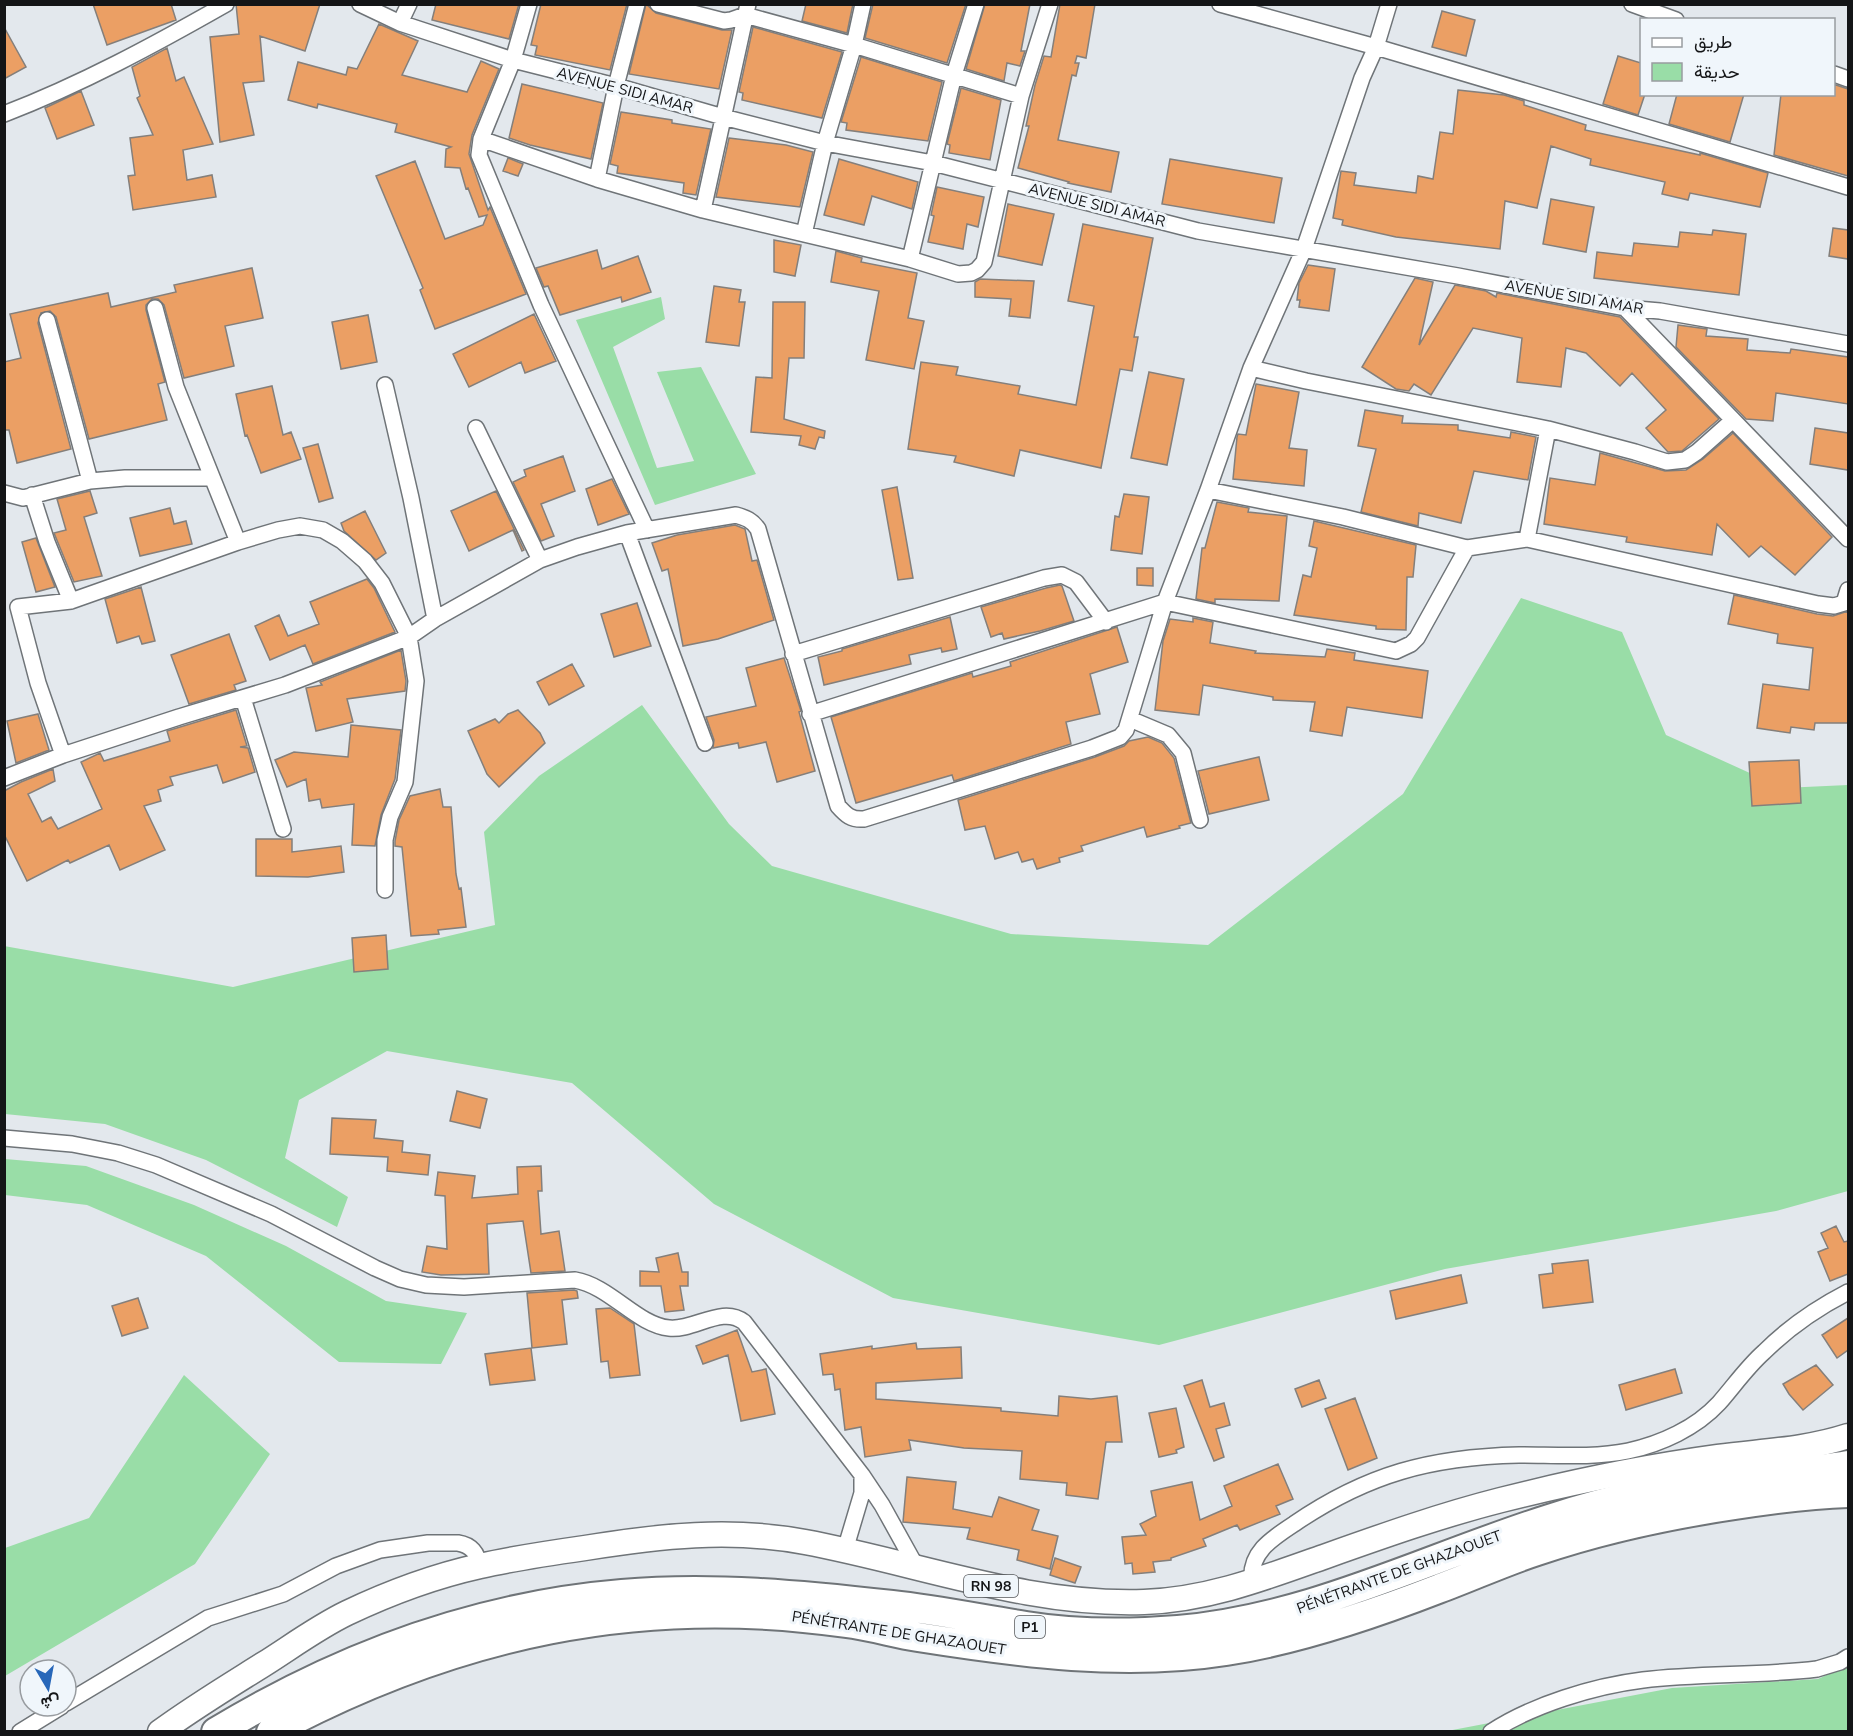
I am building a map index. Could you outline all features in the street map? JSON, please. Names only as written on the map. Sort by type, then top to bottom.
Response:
[{"type":"highway","name":"PÉNÉTRANTE DE GHAZAOUET","points":[[216,1731],[321,1675],[404,1642],[490,1616],[580,1599],[625,1594],[680,1592],[791,1595],[907,1606],[1028,1627],[1065,1631],[1102,1633],[1177,1630],[1256,1619],[1339,1596],[1550,1519],[1637,1495],[1748,1476],[1848,1465]]},
{"type":"highway","name":"PÉNÉTRANTE DE GHAZAOUET","points":[[271,1731],[307,1712],[382,1679],[448,1654],[533,1632],[623,1618],[716,1613],[796,1617],[850,1623],[972,1646],[1070,1655],[1156,1658],[1229,1650],[1285,1638],[1391,1606],[1536,1551],[1627,1524],[1674,1514],[1768,1500],[1848,1493]]},
{"type":"main road","name":"RN 98","points":[[160,1731],[344,1614],[409,1587],[480,1566],[635,1540],[686,1535],[769,1536],[844,1550],[991,1586],[1062,1599],[1092,1602],[1152,1602],[1212,1594],[1401,1529],[1497,1501],[1606,1476],[1721,1457],[1793,1450],[1848,1436]]},
{"type":"street","points":[[4,114],[78,84],[170,37],[226,4]]},
{"type":"street","name":"AVENUE SIDI AMAR","points":[[360,4],[400,23],[513,60],[616,86],[723,117],[825,143],[933,163],[1198,231],[1458,276],[1625,308],[1659,311],[1848,344]]},
{"type":"street","points":[[400,23],[409,4]]},
{"type":"street","points":[[529,4],[513,60],[481,139],[479,155],[541,305],[647,530]]},
{"type":"street","points":[[597,179],[616,86],[637,4]]},
{"type":"street","points":[[658,4],[724,21],[731,20],[747,10]]},
{"type":"street","points":[[804,234],[825,143],[854,45],[862,4]]},
{"type":"street","points":[[910,259],[954,75],[976,4]]},
{"type":"street","points":[[481,139],[597,179],[703,210],[910,259],[958,274],[970,273],[977,270],[984,262],[1021,96],[1050,4]]},
{"type":"street","points":[[1220,4],[1376,47],[1848,187]]},
{"type":"street","points":[[4,778],[63,755],[285,685],[409,637],[435,619],[540,560],[627,533],[736,515],[753,522],[758,529],[838,806],[854,820],[864,819],[1092,748],[1120,737],[1126,730],[1130,719],[1165,602],[1251,368],[1304,249],[1362,78],[1376,47],[1389,4]]},
{"type":"street","points":[[1632,4],[1670,18]]},
{"type":"street","points":[[747,10],[1021,96]]},
{"type":"street","points":[[703,210],[747,10]]},
{"type":"street","points":[[155,308],[176,387],[238,542]]},
{"type":"street","points":[[1625,308],[1848,540]]},
{"type":"street","points":[[47,320],[90,481]]},
{"type":"street","points":[[1251,368],[1548,429],[1667,462],[1684,460],[1697,452],[1733,420]]},
{"type":"street","points":[[385,385],[411,498],[435,619]]},
{"type":"street","points":[[476,428],[540,560]]},
{"type":"street","points":[[1527,539],[1548,429]]},
{"type":"street","points":[[4,493],[23,498],[90,481],[124,478],[212,478]]},
{"type":"street","points":[[1208,490],[1342,517],[1467,548],[1527,539],[1818,604],[1834,606],[1844,603],[1848,590]]},
{"type":"street","points":[[32,495],[47,543],[71,601]]},
{"type":"street","points":[[63,755],[11,609],[71,601],[278,530],[300,526],[323,530],[342,541],[365,561],[382,583],[409,637],[416,681],[414,714],[405,782],[390,817],[385,840],[384,890]]},
{"type":"street","points":[[627,533],[705,743]]},
{"type":"street","points":[[810,714],[1165,602],[1396,651],[1411,644],[1417,638],[1467,548]]},
{"type":"street","points":[[793,654],[1044,578],[1062,575],[1076,582],[1106,621]]},
{"type":"street","points":[[243,698],[283,829]]},
{"type":"street","points":[[1130,719],[1168,735],[1183,753],[1200,820]]},
{"type":"street","points":[[4,1138],[72,1144],[118,1153],[156,1165],[271,1214],[400,1279],[426,1285],[464,1287],[575,1280],[586,1282],[651,1322],[668,1328],[695,1326],[720,1316],[737,1317],[744,1322],[862,1475],[882,1505],[917,1568]]},
{"type":"street","points":[[1252,1582],[1254,1560],[1262,1548],[1318,1507],[1379,1478],[1411,1467],[1444,1460],[1478,1456],[1604,1454],[1636,1449],[1667,1439],[1685,1429],[1717,1405],[1761,1353],[1783,1334],[1805,1317],[1848,1292]]},
{"type":"street","points":[[844,1550],[862,1493],[862,1475]]},
{"type":"street","points":[[78,1696],[208,1617],[283,1594],[357,1557],[404,1545],[458,1543],[469,1546],[473,1550],[480,1566]]},
{"type":"street","points":[[1491,1731],[1536,1709],[1642,1680],[1817,1669],[1840,1662],[1848,1656]]},
{"type":"street","points":[[20,1731],[42,1718]]},
{"type":"green space","points":[[661,297],[665,319],[613,347],[657,468],[694,461],[657,372],[701,367],[756,474],[655,505],[576,320]]},
{"type":"green space","points":[[1521,598],[1622,632],[1666,735],[1783,788],[1848,785],[1848,1191],[1776,1211],[1445,1269],[1159,1345],[893,1298],[714,1204],[572,1083],[387,1051],[299,1100],[285,1158],[348,1197],[337,1227],[206,1160],[105,1124],[5,1114],[4,946],[233,987],[495,925],[484,832],[539,776],[642,705],[729,824],[772,866],[1011,934],[1208,945],[1403,794]]},
{"type":"green space","points":[[5,1159],[86,1166],[194,1205],[286,1246],[386,1301],[467,1313],[441,1364],[339,1362],[206,1256],[87,1205],[5,1195]]},
{"type":"green space","points":[[184,1375],[270,1454],[195,1564],[36,1658],[18,1658],[18,1668],[5,1676],[5,1548],[89,1518]]},
{"type":"green space","points":[[1848,1665],[1848,1731],[1442,1732],[1672,1688],[1818,1679]]},
{"type":"building","points":[[93,4],[171,4],[176,20],[107,45]]},
{"type":"building","points":[[236,4],[320,4],[305,51],[260,36],[264,81],[243,83],[254,135],[220,142],[210,37],[239,34]]},
{"type":"building","points":[[436,4],[519,4],[509,39],[432,20]]},
{"type":"building","points":[[541,4],[627,4],[610,70],[535,55],[537,46],[531,45]]},
{"type":"building","points":[[646,4],[656,13],[722,30],[732,30],[719,89],[629,74]]},
{"type":"building","points":[[806,4],[853,4],[847,33],[802,21]]},
{"type":"building","points":[[873,4],[966,4],[947,63],[865,38]]},
{"type":"building","points":[[985,4],[1030,4],[1021,51],[1025,51],[1020,66],[1007,63],[1004,81],[966,69]]},
{"type":"building","points":[[1060,4],[1095,4],[1086,58],[1077,56],[1075,63],[1079,63],[1076,76],[1072,75],[1058,140],[1119,152],[1111,192],[1068,183],[1018,168],[1029,126],[1026,126],[1035,85],[1044,56],[1051,57]]},
{"type":"building","points":[[1442,11],[1475,20],[1466,56],[1432,47]]},
{"type":"building","points":[[379,24],[418,41],[402,75],[467,92],[481,61],[499,69],[472,135],[469,154],[488,210],[490,207],[526,294],[435,329],[420,290],[423,288],[376,176],[415,161],[445,239],[483,225],[487,215],[479,217],[468,188],[466,189],[460,168],[445,167],[446,149],[451,147],[395,132],[397,124],[318,104],[317,108],[288,100],[298,62],[346,75],[348,67],[357,69]]},
{"type":"building","points":[[4,27],[26,67],[4,79]]},
{"type":"building","points":[[753,27],[842,52],[822,118],[742,100],[743,93],[739,92]]},
{"type":"building","points":[[167,48],[176,81],[184,77],[213,144],[183,150],[187,180],[212,175],[216,197],[133,210],[128,176],[135,175],[130,138],[153,135],[137,98],[140,96],[132,67]]},
{"type":"building","points":[[1618,56],[1640,63],[1640,96],[1644,96],[1638,115],[1603,104]]},
{"type":"building","points":[[861,57],[942,82],[928,141],[846,130],[847,123],[841,122]]},
{"type":"building","points":[[522,84],[603,103],[591,159],[509,138]]},
{"type":"building","points":[[1835,85],[1848,89],[1848,176],[1774,155],[1781,96],[1835,96]]},
{"type":"building","points":[[961,88],[1001,100],[990,160],[949,153],[950,145],[947,144]]},
{"type":"building","points":[[1458,90],[1504,95],[1524,101],[1524,105],[1586,125],[1585,130],[1700,155],[1700,153],[1768,173],[1760,207],[1690,193],[1688,200],[1662,194],[1665,182],[1590,165],[1591,159],[1551,146],[1537,208],[1505,201],[1500,249],[1396,237],[1342,225],[1343,220],[1333,218],[1341,171],[1356,173],[1354,185],[1416,193],[1418,176],[1433,179],[1440,132],[1453,134]]},
{"type":"building","points":[[81,91],[94,125],[57,139],[45,108]]},
{"type":"building","points":[[1676,96],[1743,96],[1730,142],[1669,124]]},
{"type":"building","points":[[621,112],[711,129],[696,195],[683,193],[684,183],[617,173],[618,166],[610,164]]},
{"type":"building","points":[[729,138],[786,145],[813,152],[800,207],[716,197]]},
{"type":"building","points":[[508,158],[523,164],[518,176],[503,171]]},
{"type":"building","points":[[839,159],[918,182],[912,209],[872,196],[864,225],[824,215]]},
{"type":"building","points":[[1170,159],[1282,178],[1274,223],[1162,204]]},
{"type":"building","points":[[937,187],[984,197],[978,227],[967,224],[963,249],[928,242]]},
{"type":"building","points":[[1551,199],[1594,207],[1586,252],[1543,244]]},
{"type":"building","points":[[1008,204],[1054,214],[1042,265],[998,256]]},
{"type":"building","points":[[1083,224],[1153,238],[1134,337],[1138,337],[1132,371],[1120,369],[1101,468],[1020,450],[1014,476],[954,462],[956,456],[908,449],[921,362],[958,367],[956,375],[1020,386],[1018,394],[1076,405],[1094,306],[1068,301]]},
{"type":"building","points":[[1833,228],[1848,230],[1848,259],[1829,256]]},
{"type":"building","points":[[1713,230],[1746,234],[1739,295],[1594,278],[1597,252],[1632,256],[1634,243],[1678,247],[1680,232],[1712,235]]},
{"type":"building","points":[[774,240],[801,245],[795,276],[774,272]]},
{"type":"building","points":[[597,250],[602,269],[638,256],[651,292],[622,302],[621,297],[560,315],[548,286],[544,287],[536,268]]},
{"type":"building","points":[[836,251],[862,258],[861,262],[917,273],[908,318],[924,321],[914,369],[866,360],[879,291],[831,282]]},
{"type":"building","points":[[1308,265],[1335,269],[1329,311],[1299,307],[1300,300],[1297,300],[1299,283]]},
{"type":"building","points":[[252,268],[263,318],[225,326],[234,366],[184,378],[164,305],[158,299],[152,299],[146,305],[146,310],[165,382],[158,384],[167,420],[89,439],[56,317],[50,311],[41,313],[38,323],[71,449],[17,463],[9,430],[4,430],[4,362],[21,358],[10,314],[108,293],[111,307],[176,292],[174,285]]},
{"type":"building","points":[[1415,278],[1433,282],[1419,345],[1455,285],[1486,291],[1496,297],[1497,293],[1620,317],[1719,419],[1682,451],[1668,452],[1646,428],[1666,410],[1632,373],[1620,386],[1586,353],[1566,348],[1561,387],[1517,382],[1522,338],[1473,328],[1431,395],[1414,384],[1409,391],[1396,389],[1362,367]]},
{"type":"building","points":[[980,279],[1034,281],[1030,318],[1009,316],[1011,299],[975,297],[975,282]]},
{"type":"building","points":[[714,286],[741,290],[739,302],[745,302],[739,346],[706,342]]},
{"type":"building","points":[[773,302],[805,302],[804,358],[789,358],[784,419],[825,431],[824,438],[819,437],[815,449],[799,445],[801,436],[751,432],[756,377],[772,378]]},
{"type":"building","points":[[534,314],[556,361],[525,373],[521,362],[469,387],[453,354]]},
{"type":"building","points":[[368,315],[377,362],[341,369],[332,322]]},
{"type":"building","points":[[1678,325],[1707,329],[1706,336],[1748,339],[1747,350],[1790,353],[1791,349],[1848,357],[1848,404],[1776,393],[1773,421],[1746,419],[1676,347]]},
{"type":"building","points":[[1149,372],[1184,379],[1167,465],[1131,458]]},
{"type":"building","points":[[1256,384],[1299,392],[1289,448],[1307,450],[1304,486],[1233,479],[1237,437],[1238,434],[1246,435]]},
{"type":"building","points":[[272,386],[283,435],[291,432],[301,459],[261,473],[247,435],[245,436],[236,394]]},
{"type":"building","points":[[1365,410],[1403,416],[1402,423],[1458,425],[1458,430],[1510,438],[1511,432],[1536,437],[1528,480],[1474,471],[1461,523],[1419,513],[1418,526],[1361,512],[1376,449],[1358,446]]},
{"type":"building","points":[[1815,428],[1848,433],[1848,470],[1810,464]]},
{"type":"building","points":[[1733,433],[1832,537],[1795,575],[1761,546],[1749,557],[1717,524],[1712,555],[1626,542],[1627,537],[1544,524],[1550,478],[1595,485],[1600,453],[1665,471],[1686,470],[1703,459]]},
{"type":"building","points":[[318,444],[333,498],[319,502],[303,448]]},
{"type":"building","points":[[563,456],[575,491],[541,504],[554,536],[541,541],[513,482],[526,476],[524,470]]},
{"type":"building","points":[[612,479],[629,514],[598,525],[586,489]]},
{"type":"building","points":[[897,487],[913,578],[898,580],[882,490]]},
{"type":"building","points":[[90,491],[97,513],[84,517],[102,576],[74,582],[54,533],[66,530],[57,499]]},
{"type":"building","points":[[496,491],[524,550],[522,551],[513,530],[469,551],[451,511]]},
{"type":"building","points":[[1124,494],[1149,497],[1142,554],[1111,550],[1115,516],[1119,517]]},
{"type":"building","points":[[1217,502],[1249,508],[1248,512],[1287,516],[1279,601],[1215,599],[1215,603],[1196,599],[1202,548],[1205,548]]},
{"type":"building","points":[[170,508],[174,524],[186,521],[192,544],[140,556],[130,518]]},
{"type":"building","points":[[365,511],[386,553],[376,560],[344,531],[341,523]]},
{"type":"building","points":[[1314,521],[1416,545],[1413,577],[1407,577],[1406,630],[1376,629],[1376,626],[1294,615],[1303,575],[1311,577],[1317,548],[1309,546]]},
{"type":"building","points":[[735,525],[745,529],[752,561],[757,560],[774,620],[718,639],[683,646],[668,569],[662,571],[652,543],[677,535]]},
{"type":"building","points":[[36,538],[55,587],[36,592],[22,542]]},
{"type":"building","points":[[1137,568],[1153,568],[1153,586],[1137,585]]},
{"type":"building","points":[[367,579],[374,588],[395,632],[313,664],[305,645],[270,660],[255,626],[279,615],[288,636],[319,624],[310,602]]},
{"type":"building","points":[[1060,585],[1074,621],[1004,639],[1002,633],[991,637],[981,607]]},
{"type":"building","points":[[141,587],[155,641],[142,644],[139,636],[117,643],[105,599]]},
{"type":"building","points":[[1734,595],[1817,614],[1833,616],[1848,611],[1848,723],[1815,723],[1814,730],[1791,727],[1790,733],[1757,728],[1763,684],[1809,690],[1813,648],[1777,643],[1778,634],[1728,624]]},
{"type":"building","points":[[637,603],[651,646],[614,657],[601,614]]},
{"type":"building","points":[[950,617],[957,649],[942,652],[941,648],[909,655],[911,664],[824,685],[818,657]]},
{"type":"building","points":[[1193,618],[1213,622],[1210,643],[1256,651],[1255,653],[1325,657],[1327,649],[1355,653],[1354,660],[1428,671],[1422,718],[1347,707],[1342,736],[1310,731],[1315,702],[1273,700],[1273,697],[1203,685],[1199,715],[1155,710],[1163,641],[1170,619],[1193,622]]},
{"type":"building","points":[[1117,627],[1128,662],[1090,674],[1100,714],[1066,722],[1071,744],[954,781],[952,775],[856,803],[831,717],[972,673],[973,677],[1011,666],[1010,662]]},
{"type":"building","points":[[229,634],[246,681],[234,685],[236,690],[189,704],[171,655]]},
{"type":"building","points":[[401,650],[406,681],[405,691],[347,699],[353,722],[316,731],[306,688],[322,685],[320,682]]},
{"type":"building","points":[[784,658],[801,711],[799,712],[815,771],[777,782],[766,742],[739,748],[738,743],[713,748],[714,740],[706,717],[756,706],[746,668]]},
{"type":"building","points":[[572,664],[584,686],[549,705],[537,682]]},
{"type":"building","points":[[236,710],[247,746],[240,747],[248,748],[255,772],[223,783],[217,765],[170,777],[173,785],[158,790],[161,801],[144,806],[165,850],[120,870],[109,845],[70,863],[68,860],[27,881],[4,834],[4,791],[53,769],[55,781],[28,794],[42,822],[51,817],[58,829],[102,809],[81,762],[100,753],[104,761],[170,741],[167,731]]},
{"type":"building","points":[[518,710],[540,733],[545,743],[499,787],[487,774],[468,731],[495,719],[499,723],[508,714]]},
{"type":"building","points":[[38,714],[49,750],[16,763],[7,721]]},
{"type":"building","points":[[351,725],[401,730],[395,779],[381,815],[375,846],[352,845],[354,804],[322,808],[320,799],[309,801],[306,779],[287,787],[275,760],[294,752],[348,757]]},
{"type":"building","points":[[1148,737],[1162,743],[1174,758],[1191,823],[1147,837],[1144,827],[1081,846],[1083,851],[1059,858],[1060,862],[1037,869],[1033,859],[1022,862],[1018,852],[995,859],[985,826],[965,830],[958,800],[1095,757],[1124,746],[1129,741]]},
{"type":"building","points":[[1259,757],[1269,800],[1209,814],[1198,771]]},
{"type":"building","points":[[1799,760],[1801,803],[1752,806],[1749,762]]},
{"type":"building","points":[[440,789],[443,807],[451,807],[456,874],[459,889],[461,888],[466,927],[438,930],[439,934],[411,936],[402,847],[395,846],[399,820],[410,796]]},
{"type":"building","points":[[256,839],[292,839],[292,852],[341,846],[344,872],[308,877],[256,876]]},
{"type":"building","points":[[386,935],[388,969],[354,972],[352,938]]},
{"type":"building","points":[[457,1091],[487,1099],[480,1128],[450,1121]]},
{"type":"building","points":[[332,1118],[376,1120],[374,1138],[403,1141],[402,1152],[430,1155],[428,1175],[387,1171],[388,1157],[330,1154]]},
{"type":"building","points":[[541,1166],[542,1191],[538,1191],[541,1234],[559,1231],[565,1271],[531,1273],[523,1221],[487,1224],[489,1274],[441,1275],[422,1272],[427,1246],[447,1249],[445,1196],[435,1195],[438,1172],[475,1176],[472,1198],[518,1194],[517,1167]]},
{"type":"building","points":[[1836,1226],[1844,1242],[1848,1241],[1848,1274],[1830,1281],[1818,1252],[1828,1248],[1821,1233]]},
{"type":"building","points":[[678,1253],[682,1272],[688,1272],[688,1286],[680,1286],[684,1310],[665,1312],[661,1286],[640,1286],[640,1271],[659,1272],[656,1258]]},
{"type":"building","points":[[1588,1260],[1593,1302],[1543,1308],[1539,1275],[1553,1273],[1552,1264]]},
{"type":"building","points":[[1461,1275],[1467,1303],[1396,1319],[1390,1291]]},
{"type":"building","points":[[577,1291],[578,1298],[562,1300],[567,1344],[532,1348],[527,1293]]},
{"type":"building","points":[[138,1298],[148,1328],[122,1336],[112,1306]]},
{"type":"building","points":[[610,1308],[634,1324],[640,1375],[610,1378],[608,1361],[601,1362],[596,1309]]},
{"type":"building","points":[[1848,1318],[1848,1350],[1837,1358],[1822,1335]]},
{"type":"building","points":[[737,1330],[752,1372],[766,1369],[775,1414],[741,1421],[728,1355],[703,1364],[696,1346]]},
{"type":"building","points":[[916,1343],[917,1349],[961,1347],[962,1378],[876,1383],[876,1399],[1001,1408],[1001,1411],[1058,1416],[1059,1396],[1091,1399],[1117,1396],[1122,1442],[1106,1442],[1098,1499],[1066,1495],[1067,1483],[1020,1479],[1022,1451],[964,1448],[909,1440],[911,1450],[865,1457],[861,1427],[845,1430],[840,1389],[835,1390],[833,1374],[823,1375],[820,1354],[872,1346],[872,1349]]},
{"type":"building","points":[[531,1348],[535,1380],[490,1385],[485,1354]]},
{"type":"building","points":[[1816,1365],[1833,1385],[1803,1410],[1783,1384]]},
{"type":"building","points":[[1675,1369],[1682,1393],[1626,1410],[1619,1385]]},
{"type":"building","points":[[1202,1380],[1210,1407],[1224,1403],[1230,1425],[1216,1429],[1224,1457],[1214,1461],[1184,1386]]},
{"type":"building","points":[[1319,1380],[1326,1398],[1302,1407],[1295,1389]]},
{"type":"building","points":[[1355,1398],[1377,1458],[1348,1470],[1325,1409]]},
{"type":"building","points":[[1176,1408],[1184,1447],[1176,1450],[1177,1453],[1159,1457],[1149,1413]]},
{"type":"building","points":[[1278,1464],[1293,1499],[1276,1506],[1280,1514],[1240,1530],[1237,1525],[1203,1539],[1206,1546],[1171,1558],[1171,1560],[1153,1562],[1155,1572],[1133,1574],[1132,1563],[1125,1564],[1122,1537],[1146,1535],[1140,1524],[1156,1516],[1151,1491],[1192,1482],[1200,1520],[1232,1506],[1224,1486]]},
{"type":"building","points":[[907,1477],[956,1482],[953,1509],[992,1517],[999,1497],[1039,1510],[1032,1530],[1058,1536],[1050,1569],[1017,1560],[1019,1550],[967,1539],[970,1528],[903,1522]]},
{"type":"building","points":[[1055,1558],[1081,1567],[1075,1583],[1050,1575]]}]
